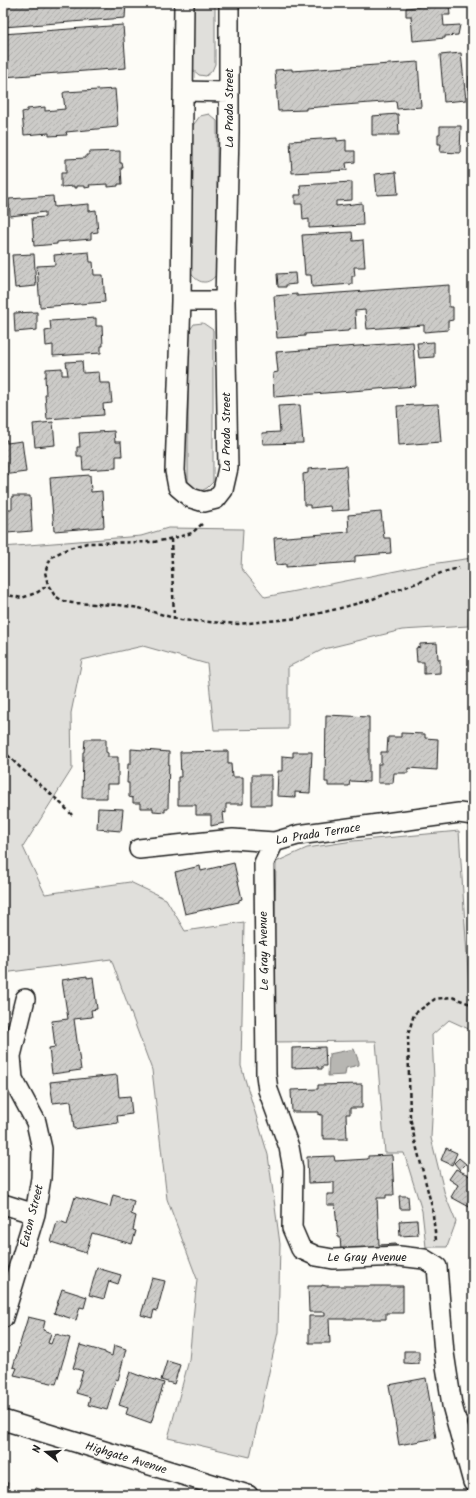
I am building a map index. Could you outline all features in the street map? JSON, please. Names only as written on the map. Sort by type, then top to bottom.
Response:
[{"type":"street","points":[[184,3],[181,301],[175,471],[178,487],[191,498],[204,502]]},
{"type":"street","name":"La Prada Street","points":[[204,502],[216,499],[223,490],[228,468],[225,301],[229,3]]},
{"type":"street","points":[[183,91],[228,92]]},
{"type":"street","points":[[181,301],[225,301]]},
{"type":"street","name":"La Prada Terrace","points":[[139,849],[233,839],[274,842],[298,835],[459,813],[473,814]]},
{"type":"street","name":"Le Gray Avenue","points":[[274,842],[264,863],[266,1075],[268,1090],[290,1147],[293,1169],[292,1228],[301,1249],[316,1256],[333,1259],[399,1256],[424,1259],[437,1267]]},
{"type":"street","name":"Eaton Street","points":[[3,1318],[35,1214],[41,1178],[42,1148],[36,1122],[13,1079],[11,1056],[25,999]]},
{"type":"street","points":[[3,1204],[35,1214]]},
{"type":"street","points":[[437,1267],[444,1353],[452,1405],[473,1482]]},
{"type":"street","name":"Highgate Avenue","points":[[3,1420],[248,1495]]},
{"type":"path","points":[[204,502],[206,521],[192,533],[154,542],[87,544],[69,548],[51,557],[45,572],[48,585],[55,596],[63,601],[72,603],[119,605],[139,608],[181,620],[238,624],[299,618],[370,600],[443,572],[459,568]]},
{"type":"path","points":[[171,539],[174,618]]},
{"type":"path","points":[[3,594],[22,598],[38,592],[48,585]]},
{"type":"path","points":[[3,750],[17,766],[61,802],[72,815]]},
{"type":"path","points":[[437,1267],[432,1207],[410,1117],[408,1035],[414,1014],[435,999],[452,997],[473,1005]]},
{"type":"shaded area","points":[[192,3],[215,3],[215,64],[212,71],[206,76],[199,75],[192,69]]},
{"type":"shaded area","points":[[209,114],[217,121],[217,274],[214,278],[207,282],[203,282],[196,279],[190,272],[191,128],[200,116]]},
{"type":"shaded area","points":[[203,323],[213,330],[213,482],[207,488],[199,492],[194,490],[188,482],[188,333],[194,324]]},
{"type":"shaded area","points":[[168,528],[243,529],[241,568],[265,597],[431,564],[472,558],[468,626],[402,630],[324,649],[288,667],[288,729],[214,730],[207,664],[143,646],[82,660],[71,713],[72,769],[23,847],[45,894],[130,882],[166,899],[185,931],[244,922],[241,1066],[268,1155],[280,1244],[278,1332],[250,1457],[168,1438],[189,1360],[197,1279],[167,1199],[152,1070],[111,959],[3,973],[3,547],[141,536]]},
{"type":"shaded area","points":[[459,831],[469,987],[473,988],[473,1031],[449,1020],[432,1035],[434,1080],[431,1138],[445,1195],[456,1222],[447,1247],[426,1247],[422,1211],[404,1153],[385,1153],[376,1041],[272,1042],[276,862],[307,848],[353,841]]},
{"type":"shaded area","points":[[354,1049],[359,1065],[346,1068],[345,1075],[328,1076],[329,1054]]},
{"type":"building","points":[[3,3],[126,3],[125,18],[3,27]]},
{"type":"building","points":[[277,3],[328,3],[278,7]]},
{"type":"building","points":[[443,4],[443,6],[449,5],[450,15],[443,15],[444,26],[460,25],[458,35],[445,36],[445,38],[413,41],[411,16],[406,16],[406,8]]},
{"type":"building","points":[[123,25],[126,68],[3,77],[3,34]]},
{"type":"building","points":[[461,53],[466,100],[444,102],[440,55]]},
{"type":"building","points":[[418,62],[421,107],[397,109],[396,101],[306,108],[306,110],[278,111],[275,70],[292,69],[292,71]]},
{"type":"building","points":[[469,76],[473,76],[473,92],[469,92]]},
{"type":"building","points":[[115,89],[118,127],[66,132],[67,135],[49,136],[49,133],[24,135],[22,112],[27,111],[27,109],[45,107],[45,111],[65,109],[63,93],[65,92]]},
{"type":"building","points":[[398,114],[399,135],[372,135],[372,116]]},
{"type":"building","points":[[440,126],[461,126],[460,153],[440,152],[441,144],[438,144],[438,134],[440,134]]},
{"type":"building","points":[[337,138],[337,141],[346,140],[346,151],[355,151],[355,162],[346,163],[347,170],[292,173],[290,141]]},
{"type":"building","points":[[120,151],[120,163],[122,163],[123,168],[121,168],[122,184],[108,187],[108,184],[89,185],[90,187],[85,188],[85,186],[77,186],[77,188],[74,188],[74,186],[61,187],[61,173],[66,173],[66,159],[86,158],[86,155],[89,155],[89,152]]},
{"type":"building","points":[[396,172],[398,194],[377,195],[375,174]]},
{"type":"building","points":[[352,182],[352,200],[336,201],[336,206],[362,203],[363,225],[309,228],[309,219],[303,220],[302,204],[295,204],[295,195],[301,195],[300,185]]},
{"type":"building","points":[[53,196],[54,207],[89,204],[89,211],[96,210],[98,232],[91,233],[91,239],[34,246],[32,218],[45,217],[45,212],[10,216],[9,199]]},
{"type":"building","points":[[352,232],[353,241],[363,240],[365,267],[354,267],[355,276],[352,276],[352,284],[312,287],[311,275],[305,275],[302,235]]},
{"type":"building","points":[[89,252],[90,262],[93,262],[94,275],[103,275],[105,302],[40,307],[37,266],[55,265],[54,255]]},
{"type":"building","points":[[34,254],[36,286],[15,288],[12,255]]},
{"type":"building","points":[[295,273],[296,284],[286,285],[286,287],[278,287],[277,274]]},
{"type":"building","points":[[449,285],[449,307],[453,307],[453,320],[448,321],[448,330],[424,332],[424,325],[367,329],[365,310],[355,311],[356,329],[277,338],[274,296],[297,294],[297,296]]},
{"type":"building","points":[[37,312],[37,330],[15,332],[14,313]]},
{"type":"building","points":[[96,318],[96,326],[102,326],[103,346],[101,346],[101,353],[53,356],[53,345],[46,346],[45,331],[51,330],[50,321]]},
{"type":"building","points":[[413,342],[416,386],[274,397],[273,373],[278,372],[276,352]]},
{"type":"building","points":[[434,342],[434,357],[419,358],[417,343]]},
{"type":"building","points":[[82,361],[83,373],[99,372],[100,383],[110,383],[112,403],[103,404],[104,415],[47,419],[45,395],[46,369],[62,368],[62,375],[68,375],[66,362]]},
{"type":"building","points":[[438,404],[441,442],[399,445],[397,406]]},
{"type":"building","points":[[300,405],[303,443],[263,444],[262,433],[280,432],[278,406]]},
{"type":"building","points":[[53,422],[55,445],[35,447],[33,424]]},
{"type":"building","points":[[114,431],[115,442],[121,442],[122,456],[116,456],[116,468],[83,470],[82,456],[77,456],[77,447],[80,447],[79,433]]},
{"type":"building","points":[[3,440],[7,440],[7,443],[22,441],[26,472],[3,475]]},
{"type":"building","points":[[346,466],[349,510],[331,511],[330,506],[310,508],[310,505],[304,505],[303,474],[308,473],[308,469]]},
{"type":"building","points":[[90,475],[91,492],[102,491],[104,527],[54,531],[50,478]]},
{"type":"building","points":[[12,496],[30,496],[32,531],[7,533],[6,509],[12,509]]},
{"type":"building","points":[[381,512],[384,538],[390,538],[391,553],[355,556],[355,562],[286,567],[286,564],[276,565],[274,538],[349,532],[348,515]]},
{"type":"building","points":[[437,643],[438,659],[440,659],[440,673],[424,674],[424,662],[417,662],[416,648],[420,647],[420,644]]},
{"type":"building","points":[[326,715],[369,717],[369,782],[350,781],[349,786],[328,786],[328,782],[325,782]]},
{"type":"building","points":[[401,733],[425,734],[425,738],[438,739],[437,770],[408,768],[408,773],[394,773],[393,783],[378,783],[378,764],[381,764],[381,752],[387,752],[388,737],[401,737]]},
{"type":"building","points":[[85,739],[106,739],[106,752],[108,753],[108,757],[118,757],[118,784],[107,784],[107,798],[82,798],[83,752]]},
{"type":"building","points":[[131,749],[169,752],[168,809],[165,809],[165,812],[153,811],[153,808],[140,808],[140,803],[133,803],[133,798],[129,797],[129,783],[127,783],[128,764],[131,764]]},
{"type":"building","points":[[228,751],[228,764],[231,764],[232,777],[243,777],[243,804],[226,804],[226,813],[223,812],[224,823],[211,826],[211,815],[196,815],[196,805],[178,805],[178,777],[181,777],[180,752]]},
{"type":"building","points":[[293,752],[312,752],[310,793],[295,792],[295,797],[277,796],[278,771],[282,771],[282,756],[293,757]]},
{"type":"building","points":[[252,775],[271,775],[271,805],[252,805]]},
{"type":"building","points":[[98,808],[123,809],[121,831],[97,829]]},
{"type":"building","points":[[234,863],[242,899],[239,900],[239,902],[185,914],[175,872],[200,866],[201,871]]},
{"type":"building","points":[[87,976],[87,978],[93,977],[97,1009],[91,1010],[92,1017],[74,1019],[81,1070],[52,1074],[49,1048],[55,1047],[52,1021],[68,1019],[62,980]]},
{"type":"building","points":[[325,1047],[326,1066],[322,1066],[322,1069],[318,1069],[318,1067],[292,1068],[292,1048]]},
{"type":"building","points":[[117,1075],[119,1097],[130,1096],[132,1114],[117,1116],[118,1123],[74,1129],[71,1101],[53,1103],[50,1082]]},
{"type":"building","points":[[362,1084],[362,1108],[350,1108],[350,1114],[346,1114],[347,1139],[324,1139],[324,1135],[322,1136],[322,1114],[319,1115],[319,1112],[292,1112],[291,1090],[318,1089],[318,1085]]},
{"type":"building","points":[[446,1148],[457,1153],[452,1165],[441,1160]]},
{"type":"building","points":[[392,1155],[394,1195],[386,1195],[386,1198],[377,1198],[379,1245],[396,1244],[396,1254],[341,1250],[340,1237],[338,1237],[335,1205],[327,1205],[327,1194],[334,1194],[334,1182],[308,1183],[307,1157],[334,1156],[335,1161],[368,1159],[368,1156]]},
{"type":"building","points":[[459,1158],[466,1164],[460,1170],[454,1163]]},
{"type":"building","points":[[456,1169],[473,1177],[473,1209],[451,1197],[458,1185],[449,1179]]},
{"type":"building","points":[[113,1195],[134,1201],[131,1214],[136,1216],[133,1230],[136,1231],[132,1244],[92,1233],[86,1253],[51,1242],[57,1222],[60,1221],[67,1224],[75,1197],[110,1207]]},
{"type":"building","points":[[399,1196],[408,1196],[409,1209],[400,1209]]},
{"type":"building","points":[[417,1220],[418,1235],[400,1236],[399,1221]]},
{"type":"building","points":[[97,1268],[121,1275],[118,1284],[109,1281],[104,1299],[89,1295]]},
{"type":"building","points":[[152,1278],[165,1281],[157,1311],[154,1310],[152,1318],[141,1315]]},
{"type":"building","points":[[308,1286],[403,1286],[403,1313],[386,1313],[386,1319],[329,1319],[330,1343],[309,1343],[309,1316],[325,1316],[325,1312],[309,1312]]},
{"type":"building","points":[[62,1289],[87,1297],[84,1308],[80,1307],[76,1320],[54,1313]]},
{"type":"building","points":[[28,1317],[45,1321],[43,1330],[51,1333],[48,1343],[51,1344],[56,1334],[70,1338],[56,1384],[14,1375],[17,1368],[13,1367]]},
{"type":"building","points":[[80,1345],[105,1352],[112,1356],[114,1345],[126,1349],[118,1380],[116,1379],[107,1410],[88,1405],[90,1397],[76,1393],[83,1371],[73,1368]]},
{"type":"building","points":[[404,1351],[419,1351],[419,1364],[404,1363]]},
{"type":"building","points":[[167,1361],[180,1365],[174,1384],[161,1380]]},
{"type":"building","points":[[130,1372],[164,1383],[151,1423],[126,1414],[128,1408],[119,1405]]},
{"type":"building","points":[[426,1378],[436,1438],[399,1445],[389,1385]]},
{"type":"building","points":[[3,1482],[8,1483],[5,1495],[3,1495]]},
{"type":"building","points":[[36,1488],[56,1494],[34,1495]]}]
